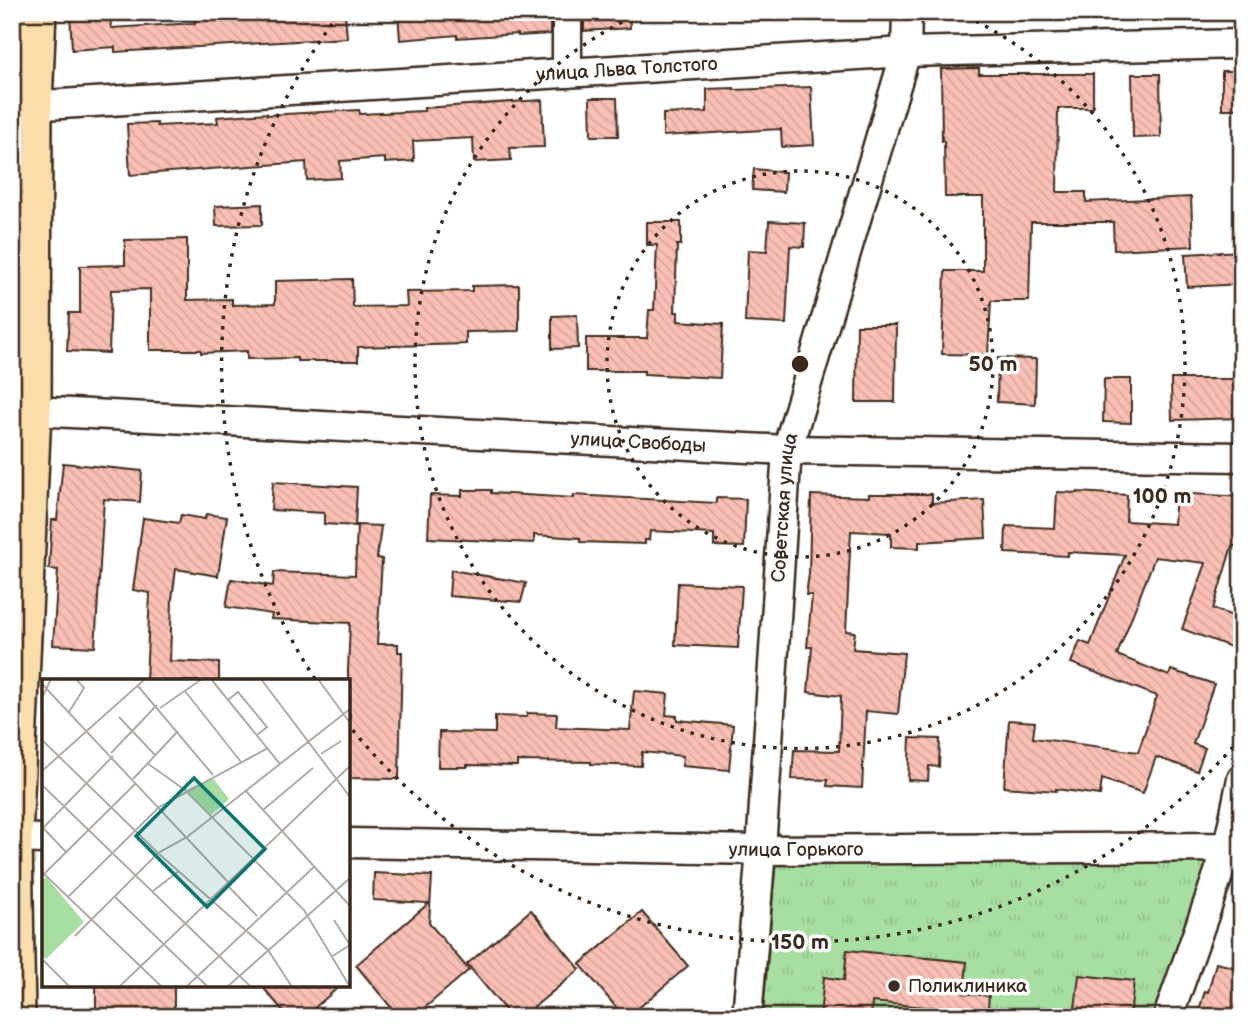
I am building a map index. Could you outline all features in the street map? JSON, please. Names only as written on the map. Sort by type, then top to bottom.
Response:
[{"type":"main road","points":[[17,1017],[33,411],[22,374],[23,106],[38,12]]},
{"type":"street","points":[[567,12],[567,73]]},
{"type":"street","name":"Советская улица","points":[[747,1017],[761,850],[787,450],[906,52],[907,12]]},
{"type":"street","name":"улица Льва Толстого","points":[[23,106],[906,52],[1242,44]]},
{"type":"street","name":"улица Свободы","points":[[33,411],[787,450],[1242,457]]},
{"type":"street","points":[[1168,1017],[1235,846],[1242,779]]},
{"type":"street","name":"улица Горького","points":[[350,843],[761,850],[1235,846]]},
{"type":"green space","points":[[1214,856],[1155,1017],[763,1017],[776,861]]},
{"type":"building","points":[[70,12],[110,12],[111,28],[195,23],[194,12],[345,12],[347,38],[115,52],[115,47],[72,50]]},
{"type":"building","points":[[398,12],[550,12],[550,34],[457,38],[457,35],[400,40]]},
{"type":"building","points":[[584,12],[629,12],[630,28],[584,31]]},
{"type":"building","points":[[979,68],[979,74],[1093,74],[1093,108],[1058,108],[1057,192],[1086,192],[1086,202],[1191,197],[1193,246],[1114,250],[1113,222],[1031,222],[1029,301],[991,301],[988,355],[942,354],[945,271],[983,271],[983,197],[945,197],[941,69]]},
{"type":"building","points":[[1222,71],[1242,71],[1242,109],[1222,109]]},
{"type":"building","points":[[1132,74],[1160,74],[1161,137],[1133,138]]},
{"type":"building","points":[[811,87],[814,145],[782,147],[781,129],[663,136],[663,114],[707,112],[707,89]]},
{"type":"building","points":[[590,98],[617,98],[618,136],[591,136]]},
{"type":"building","points":[[542,100],[544,147],[510,148],[511,160],[474,162],[473,138],[413,141],[414,161],[385,163],[385,158],[340,161],[341,178],[307,180],[306,162],[130,175],[127,124],[157,123],[157,126],[218,123],[217,117],[267,113],[359,110],[360,114],[424,111],[424,108]]},
{"type":"building","points":[[754,169],[785,172],[784,192],[752,190]]},
{"type":"building","points":[[262,204],[262,225],[216,226],[215,206]]},
{"type":"building","points":[[769,221],[805,223],[804,247],[790,246],[786,324],[745,322],[748,250],[767,251]]},
{"type":"building","points":[[647,222],[681,222],[681,245],[677,245],[675,312],[678,312],[678,321],[723,324],[720,378],[644,374],[644,371],[586,371],[586,338],[647,338],[649,310],[654,310],[657,245],[647,245]]},
{"type":"building","points":[[187,239],[187,300],[232,299],[232,305],[275,304],[275,281],[352,279],[353,307],[407,306],[406,292],[472,291],[472,286],[519,285],[519,331],[466,332],[466,344],[358,347],[358,361],[247,359],[247,351],[201,353],[201,350],[150,350],[150,289],[111,290],[109,353],[67,351],[69,313],[80,313],[80,266],[125,265],[125,240]]},
{"type":"building","points":[[1242,251],[1242,284],[1187,287],[1185,254]]},
{"type":"building","points":[[577,315],[578,348],[552,349],[552,316]]},
{"type":"building","points":[[857,325],[896,325],[895,402],[856,402]]},
{"type":"building","points":[[998,358],[1036,359],[1035,404],[997,402]]},
{"type":"building","points":[[1104,379],[1131,379],[1131,423],[1103,422]]},
{"type":"building","points":[[1171,379],[1242,379],[1242,418],[1172,420]]},
{"type":"building","points":[[63,463],[142,471],[140,502],[104,499],[95,647],[53,645],[58,570],[49,569],[52,520],[57,520]]},
{"type":"building","points":[[273,482],[357,487],[355,526],[324,524],[324,513],[271,510]]},
{"type":"building","points":[[462,490],[574,498],[574,495],[716,503],[716,498],[746,499],[744,547],[714,546],[714,534],[650,531],[649,540],[645,540],[645,544],[580,542],[580,538],[534,535],[534,543],[428,538],[430,495],[462,496]]},
{"type":"building","points":[[1057,492],[1127,495],[1126,521],[1174,524],[1176,493],[1242,497],[1242,546],[1232,546],[1213,609],[1242,619],[1231,647],[1182,629],[1206,563],[1155,557],[1117,655],[1169,676],[1171,670],[1214,684],[1193,744],[1205,748],[1197,771],[1156,757],[1143,793],[1102,779],[1100,795],[1056,789],[1004,787],[1009,720],[1035,722],[1033,738],[1138,752],[1157,696],[1071,663],[1080,641],[1090,645],[1125,555],[1005,553],[1006,526],[1055,528]]},
{"type":"building","points":[[869,494],[932,494],[932,503],[984,500],[986,538],[919,542],[919,548],[891,547],[891,533],[851,531],[846,631],[855,632],[853,649],[904,653],[898,714],[866,711],[862,788],[827,786],[828,780],[792,779],[794,750],[839,751],[841,696],[808,692],[812,647],[807,647],[812,595],[806,595],[811,495],[869,497]]},
{"type":"building","points":[[206,514],[227,517],[218,576],[176,569],[170,661],[219,663],[219,679],[146,679],[150,593],[133,590],[143,518],[179,523],[181,515],[205,519]]},
{"type":"building","points":[[357,525],[381,526],[377,558],[382,559],[377,644],[398,644],[398,652],[402,652],[399,779],[350,778],[350,623],[271,619],[272,614],[226,607],[231,579],[273,586],[274,572],[355,575]]},
{"type":"building","points":[[451,570],[526,583],[521,602],[449,596]]},
{"type":"building","points":[[678,583],[742,586],[738,648],[675,645]]},
{"type":"building","points":[[634,691],[668,694],[666,715],[677,716],[677,720],[733,725],[729,770],[682,766],[683,756],[642,752],[641,766],[517,761],[517,766],[438,767],[439,732],[495,733],[495,716],[557,714],[556,727],[630,730]]},
{"type":"building","points":[[910,738],[940,739],[939,767],[929,766],[928,781],[908,780]]},
{"type":"building","points":[[374,873],[432,876],[429,923],[469,970],[414,1017],[399,1017],[356,965],[429,903],[373,900]]},
{"type":"building","points":[[531,910],[580,969],[522,1017],[511,1017],[467,964]]},
{"type":"building","points":[[642,912],[688,966],[628,1017],[624,1017],[580,964]]},
{"type":"building","name":"Поликлиника","points":[[847,950],[967,962],[964,993],[989,996],[987,1017],[934,1017],[935,1008],[872,1002],[871,1017],[820,1017],[824,977],[844,980]]},
{"type":"building","points":[[1216,963],[1242,969],[1242,992],[1235,1017],[1221,1017],[1199,1010],[1205,991],[1208,992]]},
{"type":"building","points":[[1079,975],[1134,981],[1130,1017],[1074,1017]]},
{"type":"building","points":[[96,987],[174,987],[174,1017],[96,1017]]},
{"type":"building","points":[[263,987],[339,987],[304,1017],[288,1017]]},
{"type":"place","name":"Поликлиника","points":[[894,986]]}]
